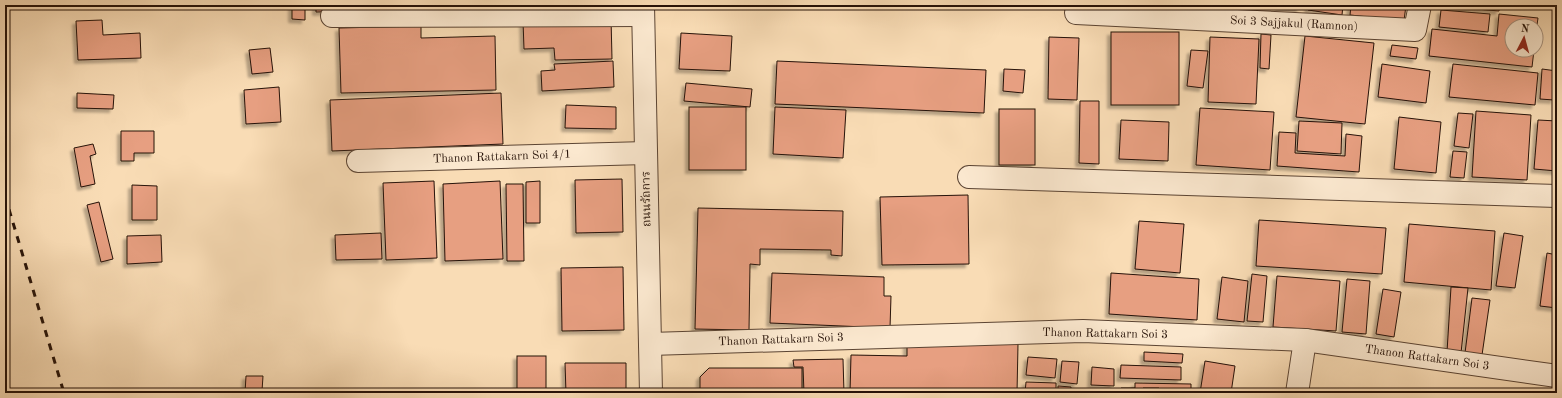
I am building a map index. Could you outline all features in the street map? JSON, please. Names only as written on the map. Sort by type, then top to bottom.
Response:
[{"type":"street","name":"Soi 3 Sajjakul (Ramnon)","points":[[1076,13],[1415,30],[1420,5]]},
{"type":"street","points":[[332,16],[643,10]]},
{"type":"street","name":"ถนนรัถการ","points":[[643,10],[651,393]]},
{"type":"street","name":"Thanon Rattakarn Soi 4/1","points":[[358,161],[646,153]]},
{"type":"street","points":[[969,177],[1557,196]]},
{"type":"street","name":"Thanon Rattakarn Soi 3","points":[[650,344],[1083,331],[1305,340],[1557,376]]},
{"type":"street","points":[[1297,393],[1305,340]]},
{"type":"building","points":[[292,5],[305,5],[305,20],[292,19]]},
{"type":"building","points":[[316,5],[373,5],[374,10],[316,12]]},
{"type":"building","points":[[1279,5],[1300,5],[1300,9],[1279,7]]},
{"type":"building","points":[[1309,5],[1343,5],[1342,15],[1308,10]]},
{"type":"building","points":[[1351,5],[1406,5],[1404,21],[1350,15]]},
{"type":"building","points":[[1453,5],[1500,5],[1499,11],[1453,7]]},
{"type":"building","points":[[1441,10],[1490,14],[1488,32],[1439,27]]},
{"type":"building","points":[[1499,14],[1538,18],[1504,18],[1504,58],[1533,58],[1532,67],[1429,56],[1432,29],[1497,36]]},
{"type":"building","points":[[611,18],[612,59],[555,60],[554,48],[524,49],[523,21]]},
{"type":"building","points":[[102,20],[103,35],[140,33],[141,58],[78,60],[76,21]]},
{"type":"building","points":[[421,26],[421,38],[495,36],[496,90],[341,93],[339,28]]},
{"type":"building","points":[[1111,32],[1179,32],[1179,105],[1111,105]]},
{"type":"building","points":[[681,33],[732,36],[730,71],[679,69]]},
{"type":"building","points":[[1261,34],[1271,35],[1269,69],[1260,68]]},
{"type":"building","points":[[1305,36],[1374,43],[1365,124],[1296,117]]},
{"type":"building","points":[[1049,37],[1079,38],[1077,100],[1048,99]]},
{"type":"building","points":[[1210,37],[1259,39],[1256,104],[1208,102]]},
{"type":"building","points":[[1392,45],[1418,48],[1416,59],[1390,56]]},
{"type":"building","points":[[270,48],[273,72],[252,74],[249,50]]},
{"type":"building","points":[[1191,50],[1208,51],[1203,88],[1187,86]]},
{"type":"building","points":[[613,61],[614,87],[542,91],[541,71],[555,70],[554,64]]},
{"type":"building","points":[[777,61],[986,70],[984,113],[775,104]]},
{"type":"building","points":[[1382,64],[1430,71],[1426,103],[1378,97]]},
{"type":"building","points":[[1453,64],[1538,73],[1535,105],[1449,97]]},
{"type":"building","points":[[1004,69],[1025,70],[1023,93],[1003,91]]},
{"type":"building","points":[[1542,69],[1557,71],[1554,100],[1540,99]]},
{"type":"building","points":[[686,83],[752,89],[750,107],[684,101]]},
{"type":"building","points":[[279,87],[281,122],[246,124],[244,90]]},
{"type":"building","points":[[77,93],[114,95],[113,109],[77,108]]},
{"type":"building","points":[[501,93],[503,144],[332,151],[330,100]]},
{"type":"building","points":[[1080,101],[1099,101],[1099,164],[1079,163]]},
{"type":"building","points":[[566,105],[616,107],[616,129],[565,128]]},
{"type":"building","points":[[689,107],[746,107],[746,170],[689,170]]},
{"type":"building","points":[[775,107],[846,110],[843,158],[773,154]]},
{"type":"building","points":[[1200,108],[1274,112],[1270,170],[1196,165]]},
{"type":"building","points":[[999,109],[1035,109],[1035,165],[999,165]]},
{"type":"building","points":[[1476,111],[1531,115],[1527,180],[1472,177]]},
{"type":"building","points":[[1458,113],[1473,114],[1469,148],[1454,146]]},
{"type":"building","points":[[1399,117],[1441,122],[1436,173],[1394,169]]},
{"type":"building","points":[[1121,120],[1169,122],[1168,161],[1119,159]]},
{"type":"building","points":[[1538,120],[1557,121],[1557,171],[1534,169]]},
{"type":"building","points":[[1299,121],[1342,123],[1341,154],[1297,151]]},
{"type":"building","points":[[121,131],[154,131],[154,153],[134,153],[134,161],[121,161]]},
{"type":"building","points":[[1279,132],[1296,133],[1295,153],[1345,156],[1346,134],[1362,136],[1359,172],[1277,166]]},
{"type":"building","points":[[93,144],[96,154],[90,156],[95,184],[81,187],[74,148]]},
{"type":"building","points":[[1453,151],[1467,152],[1464,178],[1450,177]]},
{"type":"building","points":[[622,179],[623,232],[576,233],[575,180]]},
{"type":"building","points":[[434,181],[437,258],[386,260],[383,183]]},
{"type":"building","points":[[500,181],[503,259],[445,261],[443,184]]},
{"type":"building","points":[[540,181],[540,223],[526,223],[526,182]]},
{"type":"building","points":[[506,184],[523,184],[524,261],[507,261]]},
{"type":"building","points":[[132,185],[157,186],[157,220],[132,220]]},
{"type":"building","points":[[968,195],[969,264],[882,265],[880,197]]},
{"type":"building","points":[[99,202],[113,259],[101,262],[87,205]]},
{"type":"building","points":[[698,208],[843,211],[842,256],[831,255],[831,250],[760,249],[760,265],[750,264],[749,330],[695,329]]},
{"type":"building","points":[[1259,220],[1386,228],[1382,274],[1256,266]]},
{"type":"building","points":[[1139,221],[1184,224],[1180,273],[1135,269]]},
{"type":"building","points":[[1409,224],[1495,231],[1491,290],[1404,282]]},
{"type":"building","points":[[381,233],[382,259],[336,260],[335,235]]},
{"type":"building","points":[[1504,233],[1523,236],[1515,288],[1496,286]]},
{"type":"building","points":[[161,235],[162,262],[127,264],[127,236]]},
{"type":"building","points":[[1547,253],[1557,255],[1557,308],[1540,306]]},
{"type":"building","points":[[623,267],[624,330],[562,331],[561,268]]},
{"type":"building","points":[[772,273],[884,277],[884,296],[891,296],[890,328],[770,323]]},
{"type":"building","points":[[1111,273],[1199,279],[1197,320],[1109,314]]},
{"type":"building","points":[[1252,274],[1267,276],[1263,322],[1247,321]]},
{"type":"building","points":[[1277,276],[1340,281],[1336,331],[1273,327]]},
{"type":"building","points":[[1222,277],[1248,281],[1244,322],[1217,319]]},
{"type":"building","points":[[1347,279],[1370,281],[1366,334],[1342,332]]},
{"type":"building","points":[[1451,287],[1468,288],[1461,353],[1447,352]]},
{"type":"building","points":[[1383,289],[1401,292],[1394,337],[1376,334]]},
{"type":"building","points":[[1472,298],[1490,300],[1482,355],[1465,353]]},
{"type":"building","points":[[907,343],[1018,344],[1017,393],[850,393],[851,355],[907,356]]},
{"type":"building","points":[[1144,352],[1183,354],[1182,363],[1144,361]]},
{"type":"building","points":[[517,356],[546,356],[546,393],[517,393]]},
{"type":"building","points":[[1028,357],[1057,359],[1055,378],[1026,375]]},
{"type":"building","points":[[843,359],[844,393],[804,393],[803,367],[794,367],[793,360]]},
{"type":"building","points":[[1062,361],[1079,362],[1077,384],[1060,382]]},
{"type":"building","points":[[1205,361],[1235,366],[1231,393],[1200,393]]},
{"type":"building","points":[[565,363],[626,363],[626,393],[566,393]]},
{"type":"building","points":[[1121,365],[1181,367],[1181,380],[1120,378]]},
{"type":"building","points":[[1092,367],[1114,369],[1114,386],[1091,385]]},
{"type":"building","points":[[709,368],[802,368],[802,393],[700,393],[700,377]]},
{"type":"building","points":[[246,376],[263,376],[262,391],[284,393],[245,393]]},
{"type":"building","points":[[1026,382],[1056,383],[1056,393],[1025,393]]},
{"type":"building","points":[[1135,383],[1191,384],[1191,393],[1159,393],[1159,388],[1143,388],[1143,393],[1121,393],[1121,388],[1135,388]]},
{"type":"building","points":[[1058,386],[1071,387],[1071,393],[1058,393]]},
{"type":"building","points":[[1090,389],[1111,391],[1111,393],[1090,393]]},
{"type":"railway","points":[[5,196],[64,393]]}]
